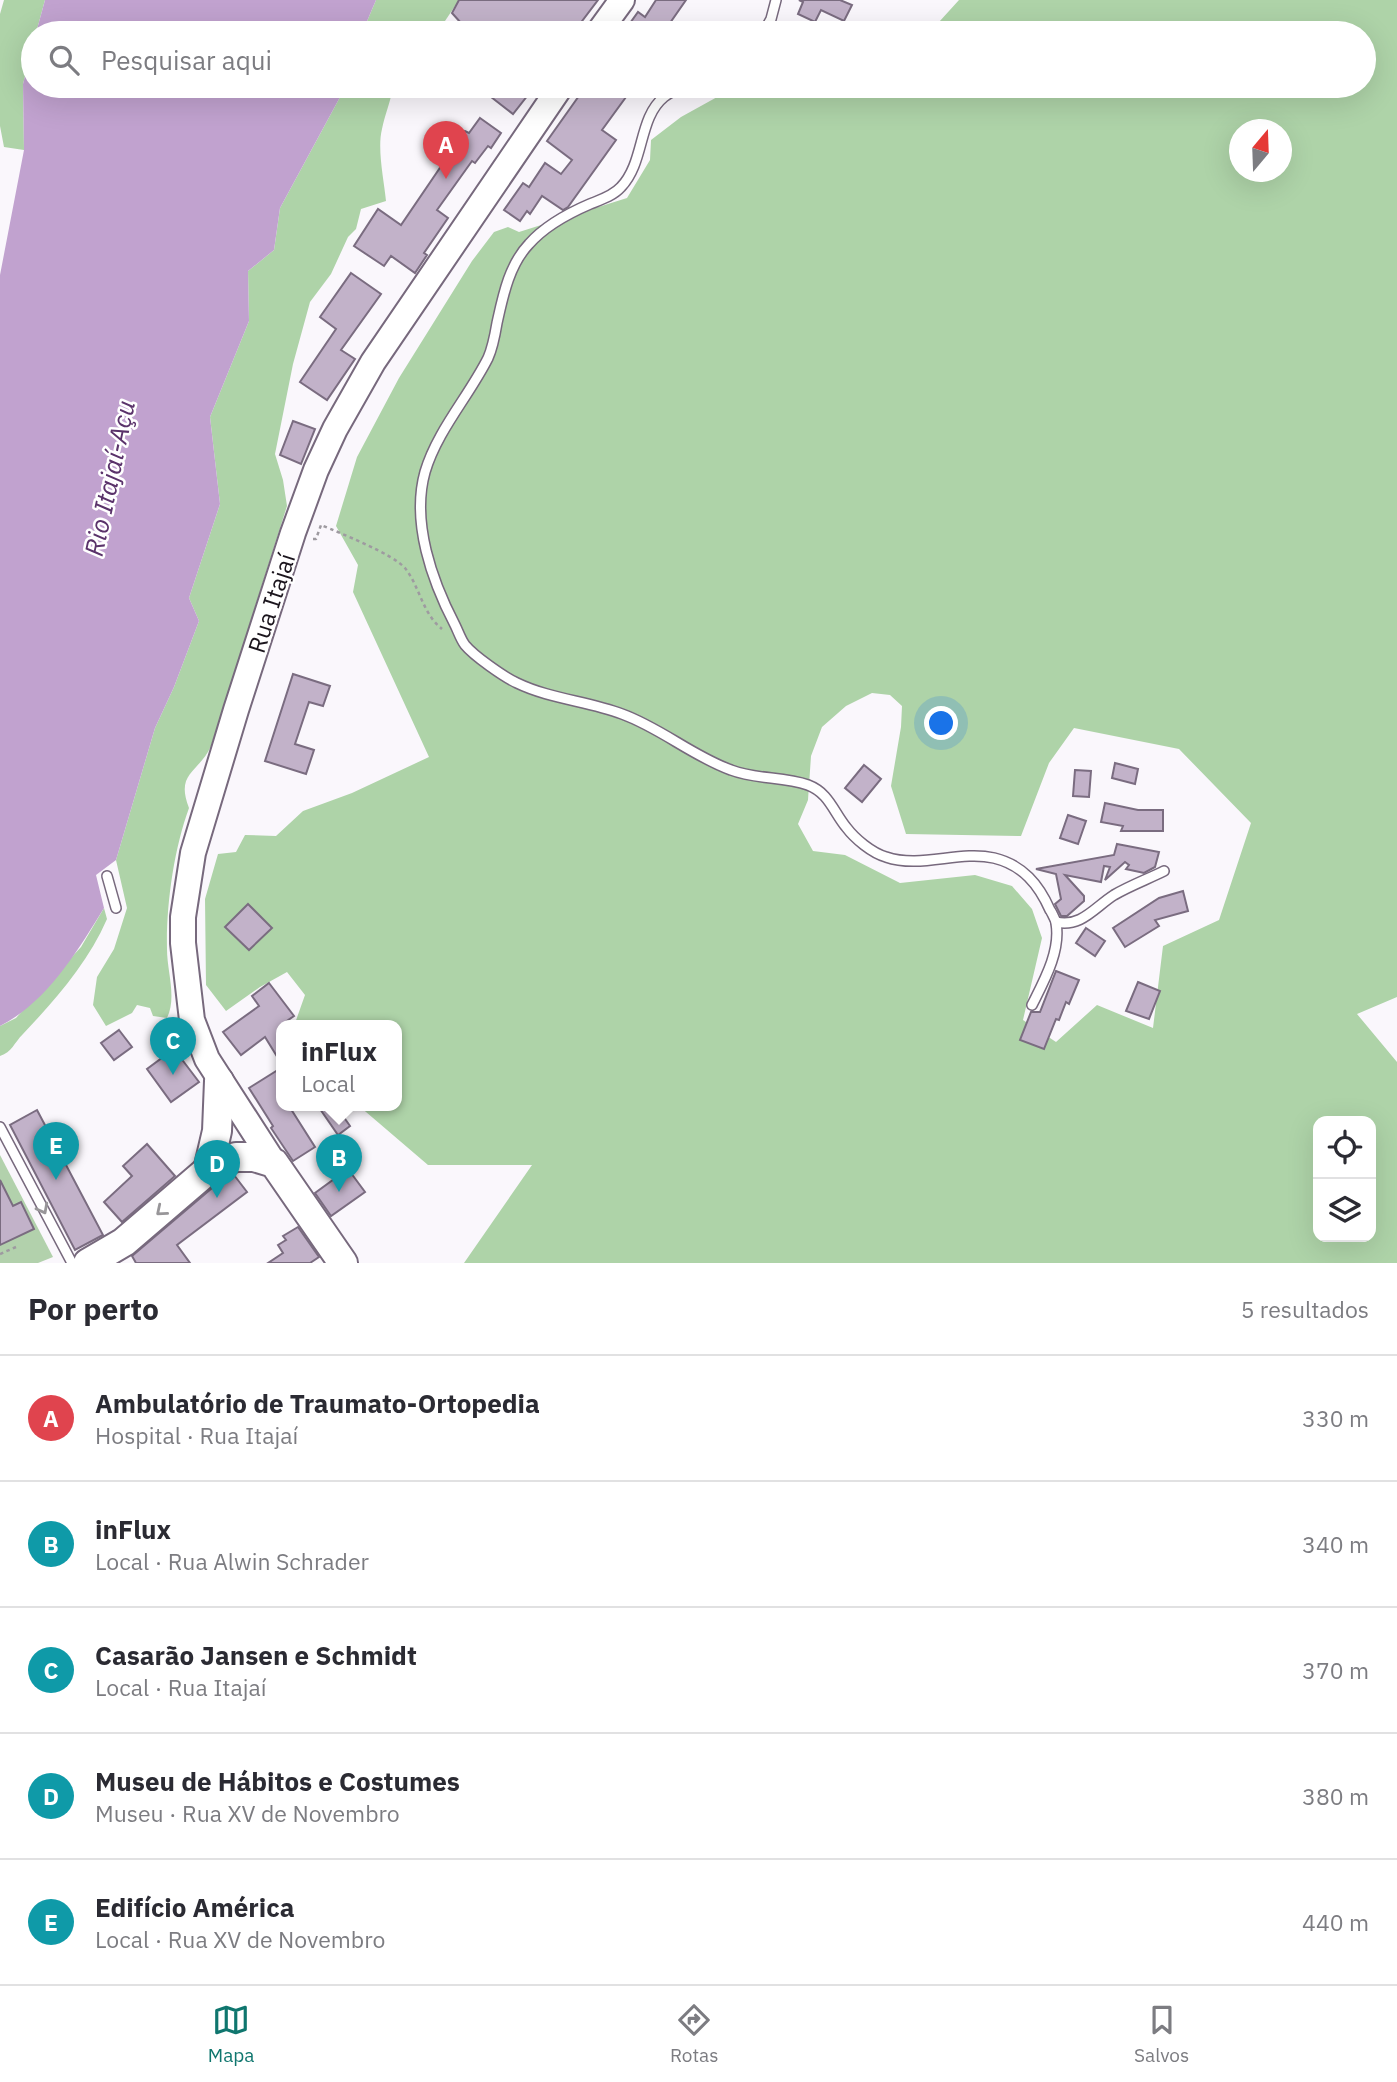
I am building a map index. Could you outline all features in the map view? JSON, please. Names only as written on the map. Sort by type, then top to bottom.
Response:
[{"type":"main road","points":[[607,21],[622,0]]},
{"type":"main road","name":"Rua Itajaí","points":[[274,1163],[219,1082],[198,1041],[192,1020],[183,943],[186,889],[193,853],[293,533],[316,470],[352,397],[553,98]]},
{"type":"main road","points":[[208,1170],[217,1131],[219,1082]]},
{"type":"main road","points":[[88,1263],[117,1256],[142,1227],[208,1170],[236,1157],[254,1157],[274,1163],[343,1263]]},
{"type":"lane","points":[[770,21],[776,0]]},
{"type":"lane","points":[[663,98],[649,119],[630,174],[621,187],[554,224],[530,243],[513,267],[491,351],[426,471],[420,504],[426,548],[438,592],[465,645],[516,683],[555,697],[620,713],[652,727],[705,760],[732,771],[757,778],[792,780],[812,786],[826,796],[847,829],[886,858],[911,861],[964,857],[996,858],[1028,874],[1043,892],[1056,922],[1052,959],[1032,1005]]},
{"type":"lane","points":[[1056,922],[1074,923],[1114,895],[1164,872]]},
{"type":"lane","points":[[107,876],[116,908]]},
{"type":"lane","points":[[0,1127],[72,1263]]},
{"type":"path","points":[[307,538],[316,539],[321,525],[385,555],[404,568],[431,621],[465,645]]},
{"type":"path","points":[[0,1254],[16,1247]]},
{"type":"green space","points":[[4,0],[45,0],[39,21],[21,21],[24,150],[4,147],[0,126],[0,14]]},
{"type":"green space","points":[[376,0],[459,0],[445,21],[367,21]]},
{"type":"green space","points":[[959,0],[1397,0],[1397,997],[1357,1014],[1397,1062],[1397,1263],[464,1263],[532,1165],[428,1165],[365,1111],[402,1111],[402,1020],[296,1020],[305,995],[287,972],[226,1011],[206,985],[205,899],[218,854],[236,852],[245,835],[276,836],[303,811],[352,793],[429,757],[353,592],[358,565],[336,526],[357,457],[399,378],[472,261],[494,232],[508,227],[519,232],[627,198],[650,160],[651,140],[681,117],[715,98],[1376,98],[1376,21],[940,21]],"holes":[[[872,693],[890,695],[902,706],[891,786],[906,834],[1021,836],[1049,763],[1074,728],[1179,749],[1251,823],[1219,920],[1163,946],[1153,1028],[1097,1005],[1056,1042],[1023,1020],[1042,938],[1032,909],[1012,886],[975,875],[900,883],[845,855],[813,851],[798,824],[808,800],[811,756],[822,727],[846,706]]]},
{"type":"green space","points":[[340,98],[391,98],[381,137],[386,201],[361,209],[356,229],[348,237],[331,274],[310,302],[293,364],[275,454],[287,506],[211,746],[190,774],[185,787],[189,808],[175,859],[168,914],[170,1010],[167,1018],[153,1016],[150,1008],[137,1005],[132,1013],[106,1026],[93,1005],[97,977],[114,949],[127,908],[116,860],[155,728],[199,621],[189,598],[220,504],[210,417],[249,321],[248,271],[274,250],[280,208]]},
{"type":"green space","points":[[104,908],[107,919],[81,966],[10,1050],[0,1056],[0,1026],[16,1018],[81,947]]},
{"type":"green space","points":[[0,1155],[53,1257],[38,1263],[0,1263]]},
{"type":"water","points":[[45,0],[376,0],[367,21],[39,21]]},
{"type":"water","name":"Rio Itajaí-Açu","points":[[23,98],[340,98],[280,208],[274,250],[248,271],[249,321],[210,417],[220,504],[189,598],[199,621],[155,728],[116,860],[96,875],[104,908],[72,958],[46,990],[17,1016],[0,1026],[0,275],[24,150]]},
{"type":"building","points":[[459,0],[598,0],[582,21],[459,21],[452,13]]},
{"type":"building","points":[[656,0],[686,0],[671,21],[632,21],[638,12],[645,17]]},
{"type":"building","points":[[799,0],[840,0],[852,5],[844,21],[821,10],[816,21],[813,21],[798,14],[803,2]]},
{"type":"building","points":[[492,98],[526,98],[513,114]]},
{"type":"building","points":[[577,98],[625,98],[602,130],[616,140],[568,207],[563,210],[542,196],[530,214],[527,211],[520,221],[504,210],[523,183],[529,187],[545,163],[561,174],[572,160],[547,141]]},
{"type":"building","points":[[480,118],[501,133],[491,148],[488,146],[475,163],[472,161],[437,210],[448,218],[424,253],[427,255],[415,273],[391,256],[384,266],[354,246],[378,209],[401,225],[465,131],[469,133]]},
{"type":"building","points":[[351,273],[381,294],[341,350],[355,359],[327,400],[300,382],[336,329],[320,317]]},
{"type":"building","points":[[293,421],[315,429],[301,464],[280,455]]},
{"type":"building","points":[[293,674],[330,686],[323,706],[309,702],[295,744],[314,750],[306,774],[265,761]]},
{"type":"building","points":[[1115,763],[1138,769],[1135,784],[1112,778]]},
{"type":"building","points":[[864,765],[881,779],[862,802],[845,788]]},
{"type":"building","points":[[1075,770],[1091,771],[1089,797],[1073,796]]},
{"type":"building","points":[[1105,803],[1138,810],[1163,810],[1163,831],[1121,831],[1123,826],[1101,822]]},
{"type":"building","points":[[1068,815],[1086,821],[1078,844],[1060,838]]},
{"type":"building","points":[[1117,844],[1159,852],[1155,867],[1144,873],[1126,869],[1129,865],[1125,862],[1105,880],[1110,867],[1104,866],[1101,882],[1065,875],[1084,896],[1084,901],[1067,916],[1061,916],[1055,904],[1061,899],[1056,874],[1036,869],[1114,855]]},
{"type":"building","points":[[1183,891],[1188,911],[1155,920],[1159,926],[1125,947],[1113,928],[1159,898]]},
{"type":"building","points":[[248,904],[272,928],[249,950],[225,927]]},
{"type":"building","points":[[1086,928],[1105,941],[1095,956],[1076,943]]},
{"type":"building","points":[[1056,971],[1079,980],[1069,1004],[1066,1002],[1059,1020],[1056,1019],[1044,1049],[1020,1040],[1031,1012],[1040,1012]]},
{"type":"building","points":[[1138,982],[1160,991],[1149,1019],[1126,1011]]},
{"type":"building","points":[[269,983],[294,1016],[288,1020],[276,1020],[276,1055],[265,1037],[241,1055],[223,1032],[259,1006],[252,996]]},
{"type":"building","points":[[119,1030],[132,1047],[114,1060],[101,1043]]},
{"type":"building","points":[[174,1049],[199,1082],[171,1102],[147,1069]]},
{"type":"building","points":[[276,1071],[276,1111],[292,1111],[315,1147],[293,1161],[249,1088]]},
{"type":"building","points":[[37,1110],[103,1235],[75,1250],[10,1125]]},
{"type":"building","points":[[321,1111],[340,1111],[350,1126],[338,1135]]},
{"type":"building","points":[[147,1144],[175,1176],[122,1222],[104,1202],[132,1176],[123,1166]]},
{"type":"building","points":[[348,1169],[365,1192],[331,1216],[315,1193]]},
{"type":"building","points":[[234,1175],[247,1192],[177,1245],[190,1263],[136,1263],[132,1256],[218,1183]]},
{"type":"building","points":[[0,1180],[13,1206],[21,1202],[34,1229],[0,1245]]},
{"type":"building","points":[[298,1227],[319,1257],[310,1263],[268,1263],[283,1253],[278,1245],[286,1240],[283,1236]]},
{"type":"place","name":"Ambulatório de Traumato-Ortopedia","points":[[446,179]]},
{"type":"place","name":"Casarão Jansen e Schmidt","points":[[173,1075]]},
{"type":"place","name":"Edifício América","points":[[56,1180]]},
{"type":"place","name":"inFlux","points":[[339,1192]]},
{"type":"place","name":"Museu de Hábitos e Costumes","points":[[217,1198]]}]
